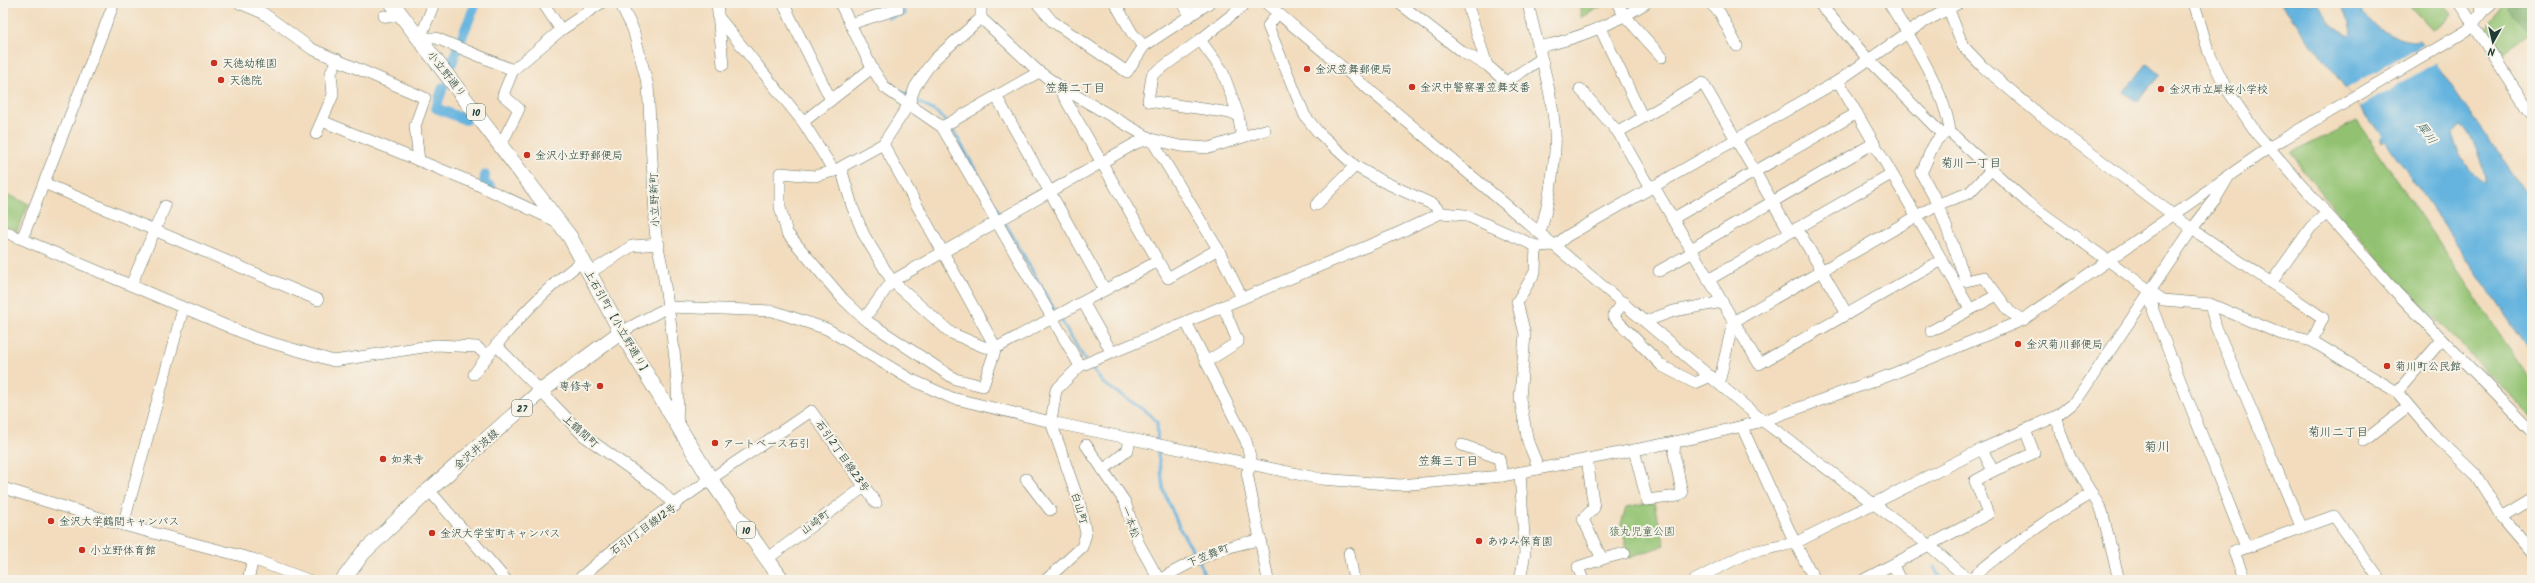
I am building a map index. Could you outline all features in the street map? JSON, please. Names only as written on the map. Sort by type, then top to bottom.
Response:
[{"type":"main road","name":"小立野通り","points":[[396,8],[559,222]]},
{"type":"main road","name":"上石引町【小立野通り】","points":[[559,222],[586,267],[621,332],[677,425]]},
{"type":"main road","name":"金沢井波線","points":[[343,580],[363,553],[429,490],[540,392],[621,332]]},
{"type":"main road","name":"10","points":[[677,425],[711,480],[782,580]]},
{"type":"street","points":[[22,239],[114,3]]},
{"type":"street","points":[[239,3],[263,14],[312,49],[426,98],[415,126],[419,161]]},
{"type":"street","points":[[421,40],[434,3]]},
{"type":"street","points":[[543,3],[561,30]]},
{"type":"street","points":[[501,145],[519,109],[503,95],[513,70],[561,30],[601,3]]},
{"type":"street","name":"小立野新町","points":[[620,3],[633,29],[648,86],[655,215],[654,230],[659,244],[668,307],[678,396],[677,425]]},
{"type":"street","points":[[717,3],[720,19],[723,65]]},
{"type":"street","points":[[784,3],[831,100]]},
{"type":"street","points":[[840,3],[872,68],[885,88],[942,127],[1080,366]]},
{"type":"street","points":[[850,24],[898,9],[896,3]]},
{"type":"street","points":[[981,3],[981,18],[1039,72],[1059,86],[1151,139],[1180,146],[1209,148],[1265,130]]},
{"type":"street","points":[[1037,3],[1052,21],[1126,72],[1144,46],[1209,3]]},
{"type":"street","points":[[1115,3],[1132,33],[1144,46]]},
{"type":"street","points":[[1184,3],[1190,16]]},
{"type":"street","points":[[1266,3],[1624,302],[1763,421],[1930,546],[1969,580],[2015,542],[2069,505],[2092,493]]},
{"type":"street","points":[[1399,3],[1462,52],[1487,64],[1506,82],[1541,59]]},
{"type":"street","points":[[1467,3],[1487,64]]},
{"type":"street","points":[[1528,3],[1539,47],[1555,134],[1550,190],[1540,232]]},
{"type":"street","points":[[1617,3],[1625,16],[1662,56]]},
{"type":"street","points":[[1539,47],[1566,41],[1600,28],[1625,16],[1646,3]]},
{"type":"street","points":[[1710,3],[1720,13],[1737,46]]},
{"type":"street","points":[[1819,3],[1868,59],[1946,133],[1992,169],[2027,202],[2151,292],[2163,300],[2210,304],[2281,334],[2312,341],[2397,392],[2407,407],[2456,458],[2475,474],[2502,517],[2532,552]]},
{"type":"street","points":[[1889,3],[1908,33],[1948,113],[1946,133],[1935,142],[1931,156],[1921,173],[1938,204],[1966,281],[1984,277],[2010,312],[2023,320]]},
{"type":"street","points":[[1052,422],[1056,390],[1080,366],[1394,235],[1440,213],[1465,215],[1536,246],[1556,245],[1567,236],[1651,186],[1838,81],[1908,33],[1959,3]]},
{"type":"street","points":[[2194,3],[2209,53],[2226,88],[2257,134],[2270,147],[2326,214],[2441,341],[2532,431]]},
{"type":"street","points":[[2458,3],[2470,26],[2532,115]]},
{"type":"street","points":[[621,332],[668,307],[773,311],[827,329],[910,379],[952,398],[1052,422],[1321,479],[1400,485],[1502,476],[1675,442],[1763,421],[1890,375],[2023,320],[2175,214],[2231,172],[2470,26],[2482,8],[2492,3]]},
{"type":"street","points":[[1238,114],[1148,101],[1152,75],[1243,6]]},
{"type":"street","points":[[384,16],[391,17],[396,8]]},
{"type":"street","points":[[1948,10],[1963,46],[1983,67],[2088,152],[2175,214],[2192,228],[2323,318],[2312,341]]},
{"type":"street","points":[[1278,13],[1268,26],[1306,116],[1318,132],[1356,166],[1380,180],[1434,204],[1440,213]]},
{"type":"street","points":[[883,144],[996,348],[983,386],[955,379],[864,319],[843,299],[787,233],[780,207],[780,173],[815,176],[837,169],[883,144],[909,104],[915,87],[936,58],[981,18]]},
{"type":"street","points":[[720,19],[803,122],[837,169],[864,235],[892,281],[951,333],[984,348],[996,348],[1158,261]]},
{"type":"street","points":[[1600,28],[1642,116]]},
{"type":"street","points":[[421,40],[436,38],[513,70]]},
{"type":"street","points":[[1200,40],[1222,70],[1238,114],[1242,137]]},
{"type":"street","points":[[316,134],[333,95],[331,73],[337,60]]},
{"type":"street","points":[[803,122],[872,68]]},
{"type":"street","points":[[942,127],[1039,72]]},
{"type":"street","points":[[1838,81],[1970,309]]},
{"type":"street","points":[[1618,132],[1642,116],[1703,83],[1773,201],[1823,271],[1847,314]]},
{"type":"street","points":[[1059,86],[1101,163],[1168,278],[1218,249]]},
{"type":"street","points":[[1580,89],[1618,132],[1692,250],[1708,280],[1759,364],[1942,260]]},
{"type":"street","points":[[996,96],[1105,290]]},
{"type":"street","points":[[1672,219],[1857,113]]},
{"type":"street","points":[[322,121],[419,161],[559,222]]},
{"type":"street","points":[[864,319],[892,281],[1136,143],[1151,139]]},
{"type":"street","points":[[1151,139],[1218,249],[1242,298]]},
{"type":"street","points":[[1659,271],[1773,201],[1874,143]]},
{"type":"street","points":[[1316,205],[1356,166]]},
{"type":"street","points":[[1715,380],[1733,322],[1938,204],[1969,193],[1992,169]]},
{"type":"street","points":[[1695,580],[1747,553],[1795,543],[1982,449],[2057,416],[2076,401],[2139,306],[2151,292],[2192,228],[2216,198],[2231,172]]},
{"type":"street","points":[[1708,280],[1892,174]]},
{"type":"street","points":[[44,183],[318,300]]},
{"type":"street","points":[[131,285],[165,206]]},
{"type":"street","points":[[2271,283],[2311,227],[2326,214]]},
{"type":"street","points":[[3,231],[131,285],[183,309],[255,338],[334,361],[436,345],[477,347],[487,356]]},
{"type":"street","points":[[474,374],[496,345],[560,277],[632,246],[659,244]]},
{"type":"street","points":[[1536,246],[1535,272],[1517,302],[1525,334],[1520,399],[1528,442],[1539,469]]},
{"type":"street","points":[[2151,292],[2154,310],[2165,342],[2246,547]]},
{"type":"street","points":[[1931,331],[1997,295]]},
{"type":"street","points":[[1083,302],[1112,353]]},
{"type":"street","points":[[1624,302],[1613,316],[1662,366],[1695,383],[1715,380]]},
{"type":"street","points":[[1646,321],[1674,311],[1722,302]]},
{"type":"street","points":[[2210,304],[2216,327],[2301,526]]},
{"type":"street","points":[[1206,362],[1238,342],[1223,306]]},
{"type":"street","points":[[123,525],[183,309]]},
{"type":"street","points":[[1186,322],[1246,441],[1252,464],[1247,473],[1268,580]]},
{"type":"street","points":[[2397,392],[2441,341]]},
{"type":"street","name":"上鶴間町","points":[[496,345],[583,435],[660,490],[675,506]]},
{"type":"street","points":[[2364,441],[2407,407]]},
{"type":"street","name":"石引2丁目線23号","points":[[711,480],[811,411],[876,503]]},
{"type":"street","points":[[2057,416],[2060,432],[2070,457],[2102,511],[2119,580]]},
{"type":"street","name":"白山町","points":[[1046,580],[1082,547],[1086,534],[1080,505],[1052,422]]},
{"type":"street","points":[[1742,426],[1795,543],[1815,580]]},
{"type":"street","points":[[1863,580],[1930,546],[1988,514],[1975,481],[2034,452],[2025,430]]},
{"type":"street","points":[[1103,470],[1128,450],[1130,438]]},
{"type":"street","points":[[1634,450],[1647,500],[1678,496],[1682,493],[1674,453],[1675,442]]},
{"type":"street","points":[[1462,445],[1499,458],[1502,476]]},
{"type":"street","name":"一本松","points":[[1086,446],[1125,502],[1138,542],[1159,580]]},
{"type":"street","points":[[1982,449],[1993,471]]},
{"type":"street","points":[[1587,459],[1594,508],[1584,519],[1602,560]]},
{"type":"street","points":[[1520,472],[1524,554],[1520,580]]},
{"type":"street","points":[[1026,479],[1050,510]]},
{"type":"street","name":"石引1丁目線12号","points":[[578,580],[595,564],[711,480]]},
{"type":"street","name":"山崎町","points":[[767,559],[864,486]]},
{"type":"street","points":[[3,488],[123,525],[253,559],[308,580]]},
{"type":"street","points":[[429,490],[506,580]]},
{"type":"street","points":[[2502,517],[2532,499]]},
{"type":"street","points":[[2245,580],[2234,552],[2301,526],[2334,516],[2380,580]]},
{"type":"street","name":"下笠舞町","points":[[1159,580],[1198,557],[1241,542],[1261,540]]},
{"type":"street","points":[[1349,553],[1354,580]]},
{"type":"street","points":[[1583,580],[1578,567],[1625,553]]},
{"type":"street","points":[[248,580],[253,559]]},
{"type":"street","points":[[1893,565],[1900,580]]},
{"type":"green space","points":[[1588,3],[1607,3],[1581,18],[1581,8]]},
{"type":"green space","points":[[2408,3],[2445,3],[2452,14],[2446,22],[2433,30]]},
{"type":"green space","points":[[2503,3],[2529,3],[2532,7],[2532,31],[2502,53],[2485,31]]},
{"type":"green space","points":[[2512,3],[2529,3],[2532,6],[2532,35],[2512,14],[2508,6]]},
{"type":"green space","points":[[2357,121],[2532,382],[2532,418],[2388,270],[2338,214],[2291,153]]},
{"type":"green space","points":[[3,193],[29,204],[17,231],[3,225]]},
{"type":"green space","name":"猿丸児童公園","points":[[1646,503],[1654,504],[1665,545],[1629,558],[1621,524],[1626,507]]},
{"type":"water","name":"犀川","points":[[2281,3],[2317,3],[2333,26],[2349,35],[2352,32],[2350,22],[2339,3],[2355,3],[2370,22],[2399,38],[2413,41],[2419,40],[2430,55],[2532,202],[2532,353],[2385,140],[2382,142],[2379,139],[2382,136]],"holes":[[[2461,126],[2473,141],[2477,151],[2483,169],[2485,182],[2474,175],[2459,153],[2453,138],[2452,133]]]},
{"type":"water","points":[[2147,64],[2160,75],[2136,102],[2124,92]]},
{"type":"pier","points":[[2424,43],[2437,62],[2360,107],[2346,89]]},
{"type":"waterway","points":[[459,44],[476,3]]},
{"type":"waterway","points":[[888,18],[905,14],[902,7]]},
{"type":"waterway","points":[[452,63],[457,49]]},
{"type":"waterway","points":[[870,52],[879,69]]},
{"type":"waterway","points":[[885,81],[909,96]]},
{"type":"waterway","points":[[443,87],[436,108],[466,120]]},
{"type":"waterway","points":[[914,99],[939,114],[953,130],[1056,313]]},
{"type":"waterway","points":[[485,175],[484,184],[491,187]]},
{"type":"waterway","points":[[1059,317],[1085,360]]},
{"type":"waterway","points":[[1089,365],[1103,383],[1147,412],[1157,422],[1158,454],[1164,491],[1180,529],[1200,562],[1205,580]]},
{"type":"waterway","points":[[1934,567],[1941,580]]},
{"type":"place","name":"天徳幼稚園","points":[[214,63]]},
{"type":"place","name":"金沢笠舞郵便局","points":[[1307,69]]},
{"type":"place","name":"天徳院","points":[[221,80]]},
{"type":"place","name":"金沢中警察署笠舞交番","points":[[1412,87]]},
{"type":"place","name":"金沢市立犀桜小学校","points":[[2161,89]]},
{"type":"place","name":"金沢小立野郵便局","points":[[527,155]]},
{"type":"place","name":"金沢菊川郵便局","points":[[2018,344]]},
{"type":"place","name":"菊川町公民館","points":[[2387,366]]},
{"type":"place","name":"専修寺","points":[[600,386]]},
{"type":"place","name":"アートベース石引","points":[[715,443]]},
{"type":"place","name":"如来寺","points":[[383,459]]},
{"type":"place","name":"金沢大学鶴間キャンパス","points":[[51,521]]},
{"type":"place","name":"金沢大学宝町キャンパス","points":[[432,533]]},
{"type":"place","name":"あゆみ保育園","points":[[1479,541]]},
{"type":"place","name":"小立野体育館","points":[[82,550]]},
{"type":"district","name":"笠舞二丁目","points":[[1075,88]]},
{"type":"district","name":"菊川一丁目","points":[[1971,163]]},
{"type":"district","name":"菊川二丁目","points":[[2338,432]]},
{"type":"district","name":"菊川","points":[[2157,446]]},
{"type":"district","name":"笠舞三丁目","points":[[1448,461]]}]
